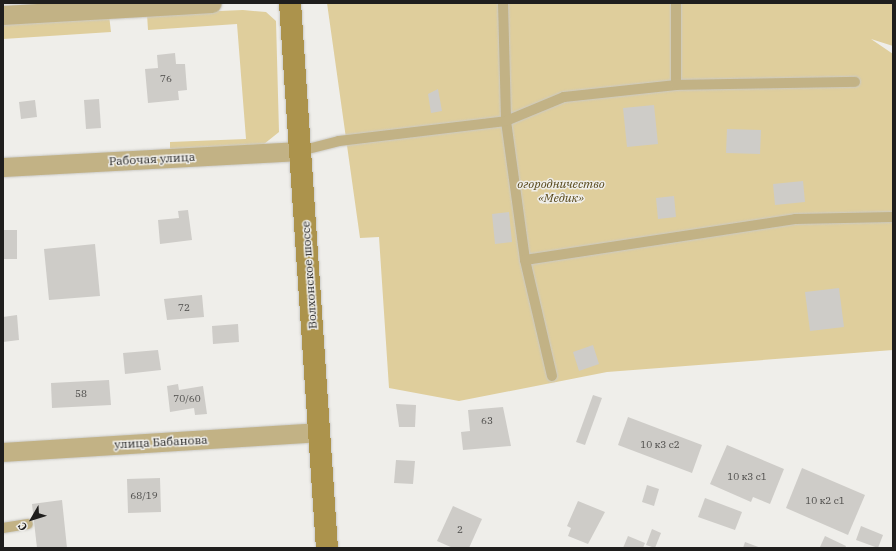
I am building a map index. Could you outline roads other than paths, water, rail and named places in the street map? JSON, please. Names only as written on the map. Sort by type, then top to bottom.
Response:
[{"type":"main road","name":"Волхонское шоссе","points":[[290,3],[327,548]]},
{"type":"street","points":[[3,15],[212,3]]},
{"type":"street","name":"Рабочая улица","points":[[3,166],[300,151]]},
{"type":"street","name":"улица Бабанова","points":[[3,452],[319,432]]},
{"type":"lane","points":[[503,3],[506,121],[525,260],[552,376]]},
{"type":"lane","points":[[676,3],[676,85]]},
{"type":"lane","points":[[300,151],[339,140],[506,121],[564,97],[676,85],[855,82]]},
{"type":"lane","points":[[525,260],[795,219],[893,217]]},
{"type":"lane","points":[[3,528],[28,524]]},
{"type":"park label","name":"огородничество «Медик»","points":[[561,191]]}]
